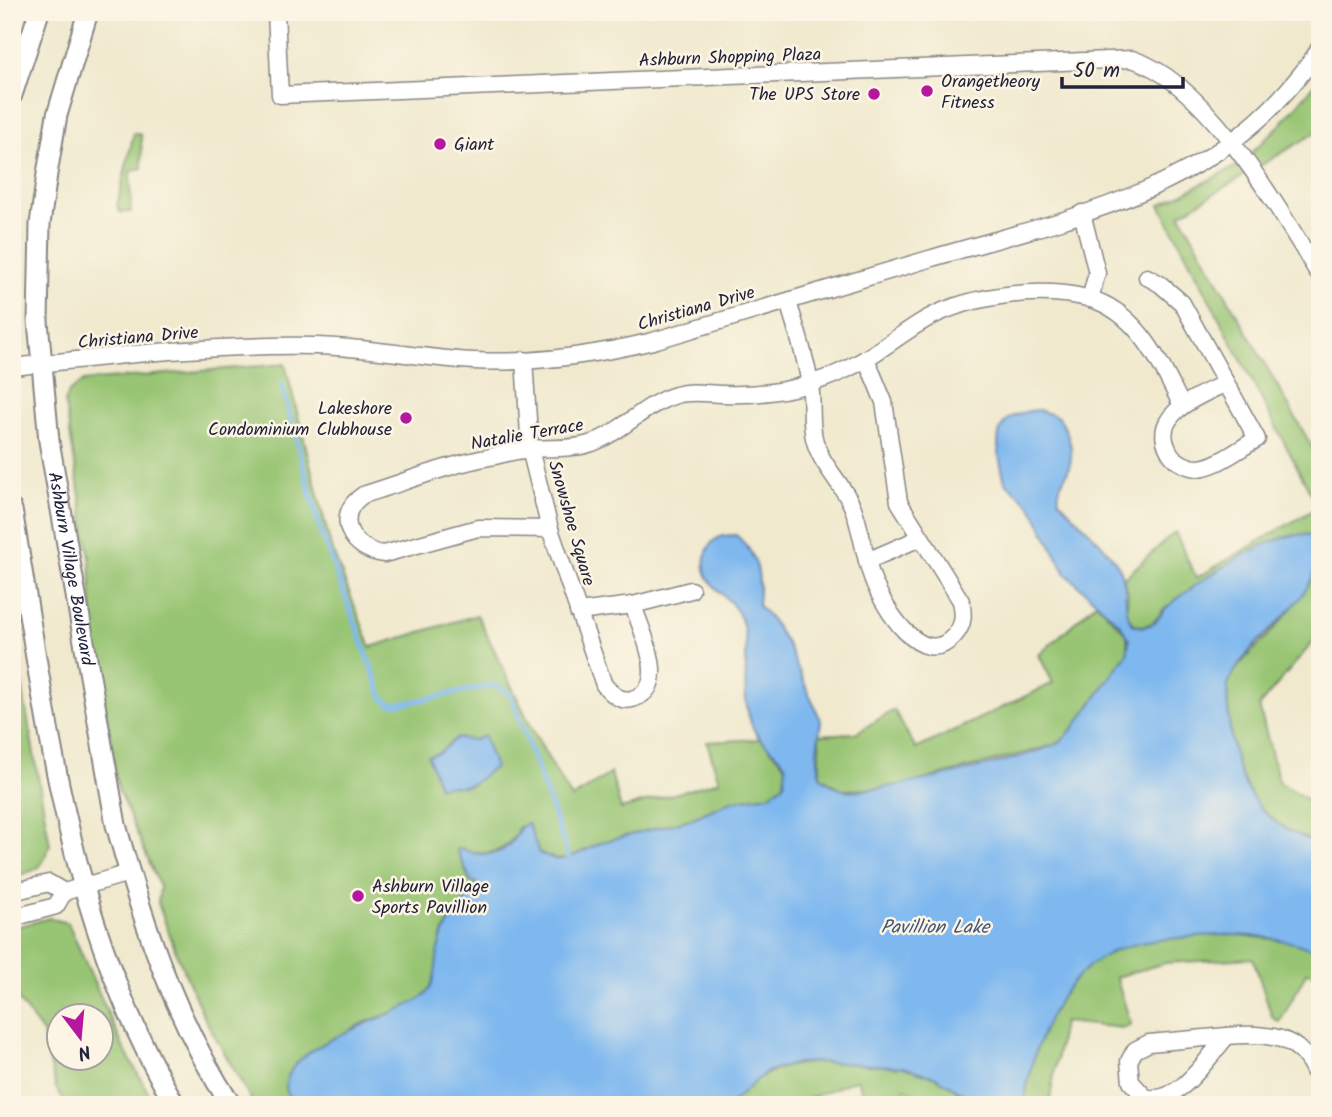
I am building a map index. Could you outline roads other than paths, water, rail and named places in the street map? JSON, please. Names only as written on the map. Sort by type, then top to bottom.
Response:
[{"type":"main road","points":[[12,95],[39,12]]},
{"type":"main road","name":"Ashburn Village Boulevard","points":[[88,12],[57,115],[40,224],[40,364],[49,441],[116,825],[129,873],[178,1008],[231,1105]]},
{"type":"main road","points":[[12,510],[73,890],[117,991],[175,1105]]},
{"type":"street","name":"Ashburn Shopping Plaza","points":[[276,12],[280,95],[1132,59],[1162,72],[1231,142]]},
{"type":"street","name":"Christiana Drive","points":[[12,367],[242,348],[313,346],[477,361],[524,360],[622,349],[1082,213],[1168,180],[1231,142],[1271,108],[1301,75],[1320,47]]},
{"type":"street","points":[[1231,142],[1274,201],[1320,276]]},
{"type":"street","points":[[1082,213],[1097,273],[1090,299]]},
{"type":"street","points":[[1146,277],[1160,284],[1182,303],[1257,439],[1213,463],[1197,468],[1183,465],[1171,456],[1165,442],[1165,428],[1171,415],[1182,406],[1226,383]]},
{"type":"street","name":"Natalie Terrace","points":[[551,529],[478,528],[384,554],[371,553],[358,545],[350,533],[349,512],[363,495],[486,457],[530,449],[587,445],[615,433],[652,406],[678,394],[754,394],[810,384],[867,361],[920,323],[988,298],[1047,292],[1090,299],[1128,323],[1149,344],[1182,406]]},
{"type":"street","points":[[788,302],[810,384],[814,440],[822,459],[853,508],[874,583],[909,638],[921,645],[936,646],[950,640],[960,629],[964,615],[961,601],[920,538],[897,495],[884,402],[867,361]]},
{"type":"street","name":"Snowshoe Square","points":[[524,360],[530,449],[551,529],[604,685],[613,696],[627,700],[641,696],[651,686],[654,672],[633,605]]},
{"type":"street","points":[[867,561],[920,538]]},
{"type":"street","name":"Snowshoe Square","points":[[578,612],[633,605],[691,590]]},
{"type":"street","points":[[12,918],[56,905],[73,890],[129,873]]},
{"type":"street","points":[[12,892],[49,883],[73,890]]},
{"type":"street","points":[[1227,1037],[1176,1092],[1163,1099],[1145,1097],[1131,1082],[1129,1061],[1140,1047],[1149,1043],[1255,1034],[1286,1040],[1311,1062],[1320,1088]]},
{"type":"water","name":"Pavillion Lake","points":[[1039,410],[1059,417],[1070,444],[1070,465],[1059,489],[1059,500],[1116,562],[1125,585],[1127,612],[1132,624],[1142,627],[1152,624],[1166,608],[1197,584],[1263,545],[1304,535],[1320,538],[1317,562],[1310,582],[1299,600],[1243,660],[1229,682],[1227,698],[1236,763],[1253,798],[1265,813],[1280,825],[1320,843],[1320,953],[1276,939],[1230,935],[1152,941],[1128,946],[1106,955],[1088,967],[1073,983],[1048,1020],[1033,1062],[1024,1105],[981,1105],[936,1077],[903,1067],[827,1062],[798,1063],[766,1072],[729,1105],[293,1105],[286,1083],[294,1066],[308,1054],[325,1042],[407,1006],[428,992],[443,935],[458,910],[478,888],[475,882],[471,882],[457,850],[461,848],[482,854],[496,853],[508,846],[520,828],[528,823],[539,853],[557,860],[569,858],[603,842],[691,819],[731,801],[769,795],[784,784],[786,765],[757,735],[749,716],[745,688],[745,633],[741,619],[709,579],[705,570],[709,547],[717,538],[736,535],[754,558],[759,585],[758,605],[771,619],[788,646],[821,721],[817,750],[820,776],[834,786],[858,791],[915,782],[1018,757],[1058,743],[1065,737],[1127,654],[1129,640],[1121,625],[1066,574],[1031,506],[1005,482],[999,454],[1000,432],[1011,417]]},
{"type":"water","points":[[484,736],[495,768],[472,784],[439,787],[428,756],[440,752],[456,738],[474,740]]},
{"type":"waterway","points":[[282,385],[320,529],[383,698],[390,704],[401,704],[495,685],[511,695],[569,858]]},
{"type":"place","name":"Orangetheory Fitness","points":[[927,91]]},
{"type":"place","name":"The UPS Store","points":[[874,94]]},
{"type":"place","name":"Giant","points":[[440,144]]},
{"type":"place","name":"Lakeshore Condominium Clubhouse","points":[[406,418]]},
{"type":"place","name":"Ashburn Village Sports Pavillion","points":[[358,896]]}]
